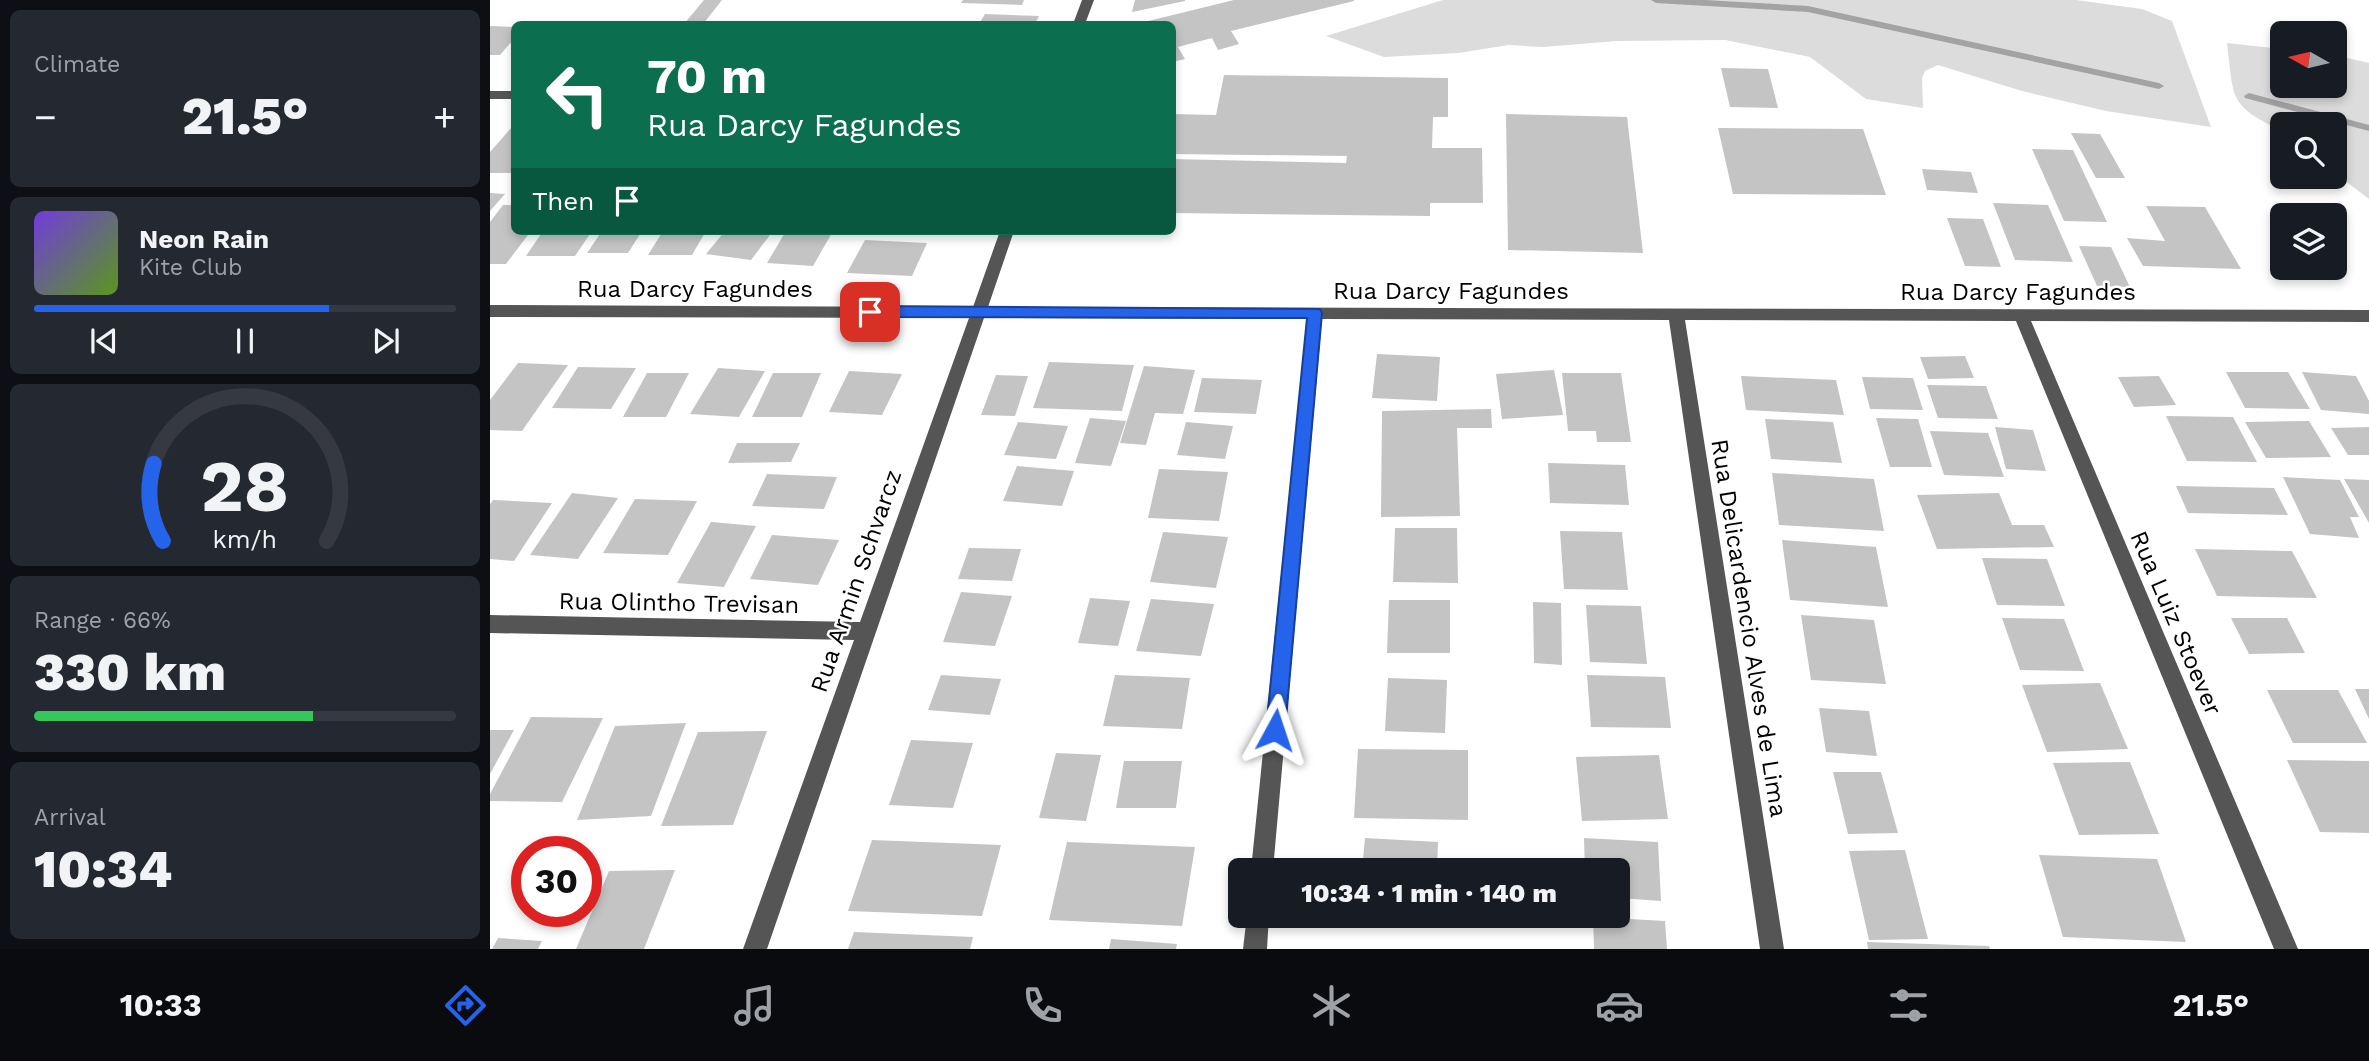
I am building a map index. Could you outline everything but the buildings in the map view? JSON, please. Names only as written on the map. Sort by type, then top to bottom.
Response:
[{"type":"street","points":[[1080,21],[1088,0]]},
{"type":"street","points":[[490,95],[511,95]]},
{"type":"street","name":"Rua Armin Schvarcz","points":[[755,949],[1006,235]]},
{"type":"street","name":"Rua Darcy Fagundes","points":[[490,311],[2369,316]]},
{"type":"street","points":[[1263,858],[1315,313]]},
{"type":"street","name":"Rua Delicardencio Alves de Lima","points":[[1676,314],[1772,949]]},
{"type":"street","name":"Rua Luiz Stoever","points":[[2021,315],[2286,949]]},
{"type":"street","name":"Rua Olintho Trevisan","points":[[490,624],[866,631]]},
{"type":"street","points":[[1255,949],[1257,928]]},
{"type":"shaded area","points":[[1443,0],[2076,0],[2142,9],[2172,21],[2211,127],[2106,111],[2022,91],[1938,65],[1925,71],[1922,78],[1923,108],[1866,99],[1810,57],[1725,40],[1617,41],[1543,47],[1509,45],[1458,53],[1384,57],[1326,36]]},
{"type":"shaded area","points":[[2227,43],[2270,48],[2270,98],[2347,98],[2347,58],[2369,63],[2369,199],[2347,182],[2347,112],[2270,112],[2270,125],[2243,106],[2233,89]]},
{"type":"waterway","points":[[1656,0],[1808,9],[2159,86]]},
{"type":"waterway","points":[[2249,96],[2369,128]]},
{"type":"route","points":[[870,312],[1315,313],[1275,730]]}]
